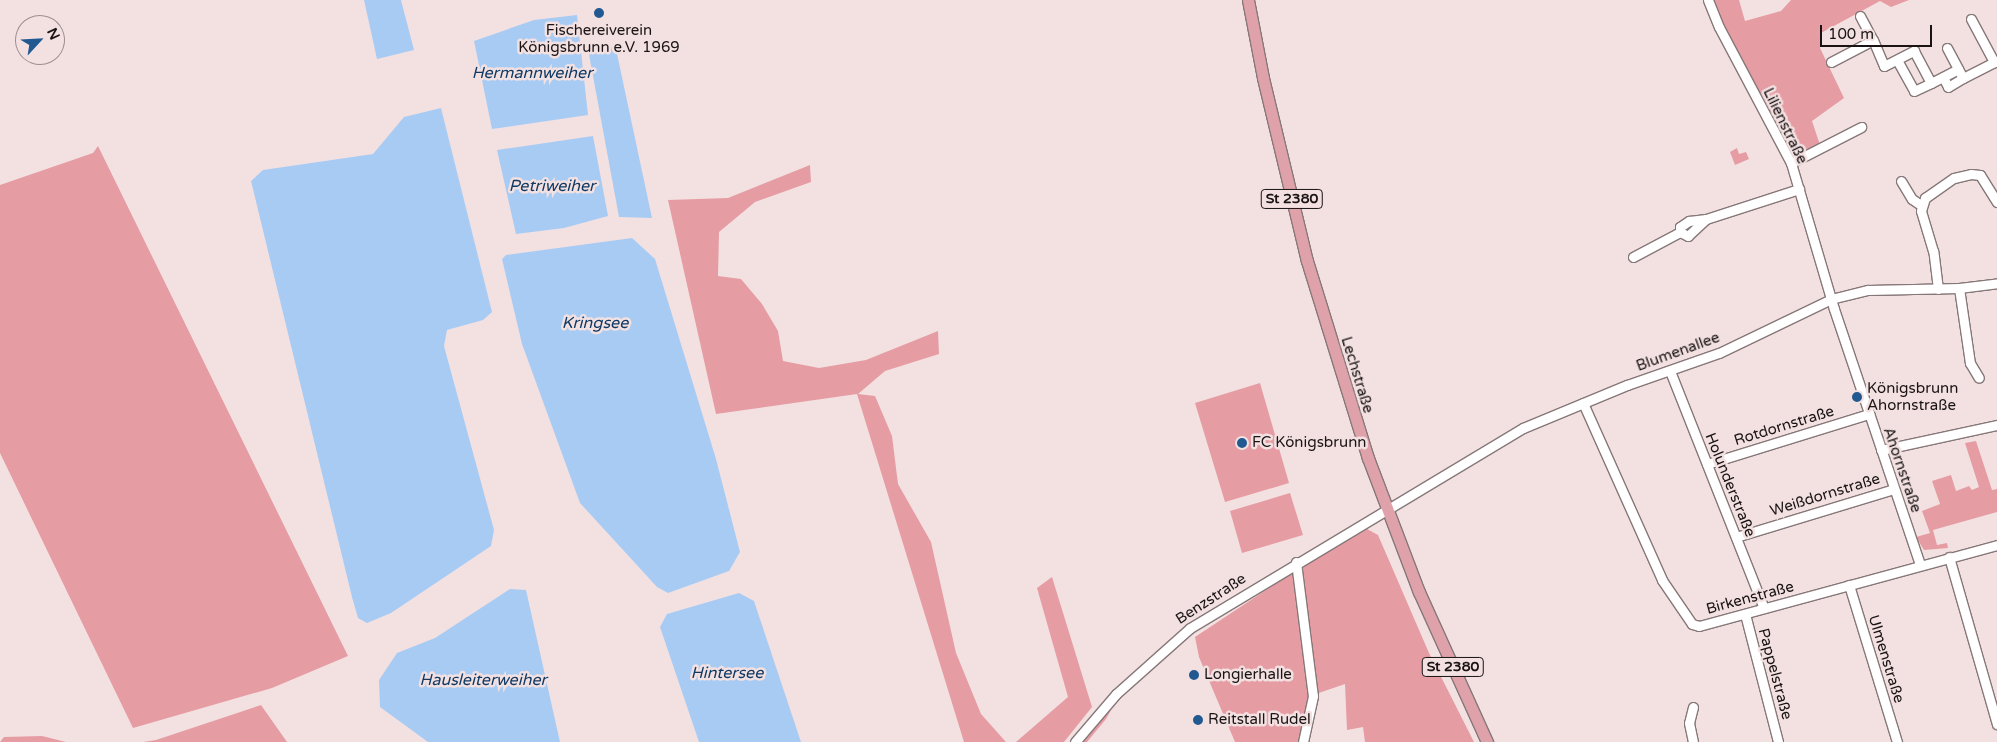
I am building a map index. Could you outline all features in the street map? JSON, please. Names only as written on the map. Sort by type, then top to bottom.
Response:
[{"type":"main road","name":"Lechstraße","points":[[1248,0],[1263,78],[1307,262],[1386,510],[1419,592],[1487,742]]},
{"type":"street","name":"Lilienstraße","points":[[1708,0],[1719,27],[1791,163],[1831,299]]},
{"type":"street","points":[[1860,16],[1884,66],[1914,51]]},
{"type":"street","points":[[1943,77],[1948,87],[1995,61],[1970,19]]},
{"type":"street","points":[[1831,62],[1873,40]]},
{"type":"street","points":[[1908,43],[1931,84]]},
{"type":"street","points":[[1947,48],[1963,78]]},
{"type":"street","points":[[1897,60],[1914,91],[1958,69]]},
{"type":"street","points":[[1791,163],[1861,127]]},
{"type":"street","points":[[1921,205],[1940,186],[1971,174],[1980,175],[1997,202]]},
{"type":"street","points":[[1901,181],[1912,199],[1921,205],[1933,251],[1938,289]]},
{"type":"street","points":[[1633,257],[1680,232],[1684,223],[1706,219],[1799,189]]},
{"type":"street","name":"Blumenallee","points":[[1386,510],[1523,428],[1583,403],[1719,353],[1831,299],[1868,290],[1959,288],[1997,283]]},
{"type":"street","points":[[1959,288],[1970,363],[1979,378]]},
{"type":"street","name":"Ahornstraße","points":[[1831,299],[1920,564]]},
{"type":"street","name":"Holunderstraße","points":[[1670,371],[1764,608]]},
{"type":"street","name":"Birkenstraße","points":[[1583,403],[1662,580],[1692,624],[1699,626],[1745,614],[1997,544]]},
{"type":"street","name":"Rotdornstraße","points":[[1707,464],[1869,414]]},
{"type":"street","points":[[1881,450],[1997,425]]},
{"type":"street","name":"Weißdornstraße","points":[[1736,537],[1894,489]]},
{"type":"street","name":"Benzstraße","points":[[1075,742],[1154,657],[1217,609],[1386,510]]},
{"type":"street","points":[[1949,557],[1997,724]]},
{"type":"street","points":[[1296,562],[1313,696],[1304,742]]},
{"type":"street","name":"Ulmenstraße","points":[[1849,585],[1897,742]]},
{"type":"street","name":"Pappelstraße","points":[[1745,614],[1778,742]]},
{"type":"street","points":[[1693,707],[1689,723],[1693,742]]},
{"type":"shaded area","points":[[1711,0],[1739,0],[1745,21],[1781,11],[1791,0],[1909,0],[1891,7],[1880,1],[1821,33],[1820,48],[1844,98],[1812,121],[1820,145],[1790,161]]},
{"type":"shaded area","points":[[98,146],[348,656],[272,688],[133,728],[0,453],[0,185],[93,153]]},
{"type":"shaded area","points":[[1737,148],[1739,154],[1746,152],[1749,159],[1735,165],[1730,152]]},
{"type":"shaded area","points":[[810,165],[811,182],[755,202],[719,232],[718,276],[741,279],[762,304],[778,331],[783,361],[819,368],[866,360],[938,331],[939,354],[885,371],[858,394],[875,396],[892,436],[898,484],[931,542],[956,653],[981,714],[1006,742],[964,742],[857,394],[716,414],[668,200],[728,198]]},
{"type":"shaded area","name":"FC Königsbrunn","points":[[1260,383],[1289,483],[1225,502],[1195,403]]},
{"type":"shaded area","points":[[1976,441],[1992,490],[1997,489],[1997,512],[1933,530],[1937,545],[1947,543],[1948,548],[1924,550],[1916,537],[1930,533],[1922,511],[1940,504],[1932,481],[1951,475],[1956,491],[1969,486],[1972,490],[1979,487],[1965,443]]},
{"type":"shaded area","points":[[1290,493],[1303,535],[1242,553],[1230,511]]},
{"type":"shaded area","points":[[1367,529],[1378,535],[1429,653],[1474,742],[1365,742],[1363,727],[1347,730],[1345,684],[1310,696],[1298,742],[1235,742],[1199,657],[1195,637],[1308,562]]},
{"type":"shaded area","points":[[1052,577],[1092,707],[1064,742],[1016,742],[1068,697],[1037,588]]},
{"type":"shaded area","points":[[1111,699],[1115,703],[1106,719],[1087,742],[1075,742]]},
{"type":"shaded area","points":[[261,705],[287,742],[143,742],[156,740]]},
{"type":"shaded area","points":[[42,736],[66,742],[0,742],[4,737]]},
{"type":"water","points":[[364,0],[401,0],[414,50],[377,59]]},
{"type":"water","name":"Hermannweiher","points":[[577,15],[588,115],[492,129],[474,41],[534,20]]},
{"type":"water","points":[[601,43],[616,49],[652,218],[619,217],[588,49]]},
{"type":"water","points":[[441,108],[492,312],[483,320],[447,330],[444,346],[494,530],[491,546],[391,613],[367,623],[358,618],[352,597],[251,181],[263,170],[373,154],[404,117]]},
{"type":"water","name":"Petriweiher","points":[[593,136],[608,216],[564,228],[516,234],[497,150]]},
{"type":"water","name":"Kringsee","points":[[632,238],[655,259],[716,459],[740,552],[729,571],[668,593],[657,587],[580,503],[522,344],[502,259],[506,255]]},
{"type":"water","name":"Hausleiterweiher","points":[[510,589],[526,590],[560,742],[428,742],[380,707],[379,680],[397,653],[435,638]]},
{"type":"water","name":"Hintersee","points":[[739,593],[754,601],[801,742],[699,742],[660,627],[667,614]]},
{"type":"place","name":"Fischereiverein Königsbrunn e.V. 1969","points":[[599,13]]},
{"type":"place","name":"Königsbrunn Ahornstraße","points":[[1857,397]]},
{"type":"place","name":"FC Königsbrunn","points":[[1242,443]]},
{"type":"place","name":"Longierhalle","points":[[1194,675]]},
{"type":"place","name":"Reitstall Rudel","points":[[1198,720]]}]
